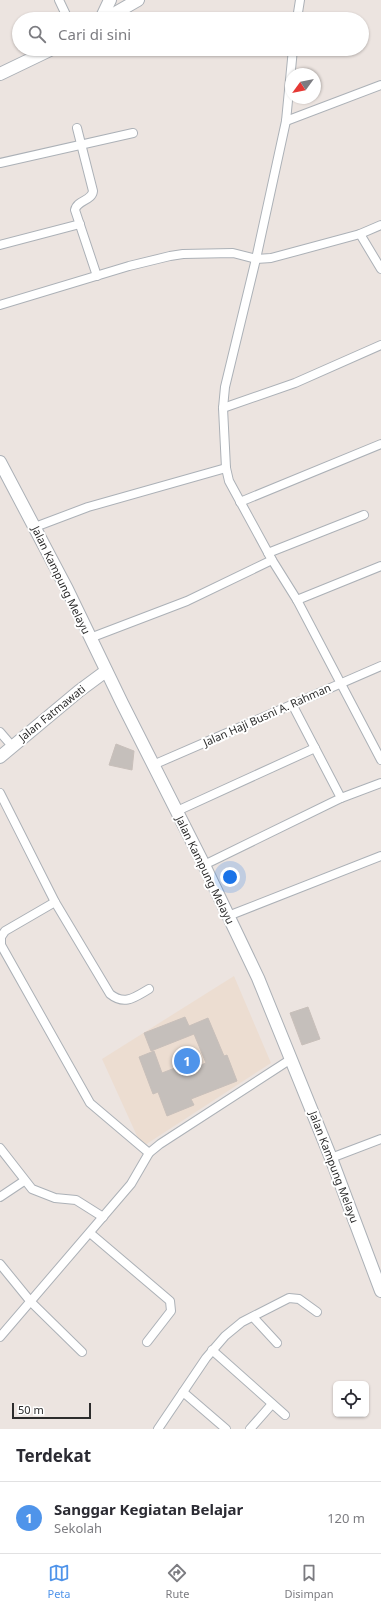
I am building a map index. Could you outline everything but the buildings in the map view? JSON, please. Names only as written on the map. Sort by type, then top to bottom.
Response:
[{"type":"main road","points":[[104,12],[110,0]]},
{"type":"main road","points":[[117,12],[138,0]]},
{"type":"main road","points":[[0,74],[37,56]]},
{"type":"main road","name":"Jalan Kampung Melayu","points":[[2,470],[35,527],[204,865],[258,978],[378,1275],[381,1291]]},
{"type":"main road","name":"Jalan Fatmawati","points":[[0,756],[79,690],[106,671]]},
{"type":"street","points":[[59,0],[65,12]]},
{"type":"street","points":[[298,12],[300,0]]},
{"type":"street","points":[[292,56],[286,121],[256,259],[227,377],[223,408],[226,468],[229,481],[240,502],[270,556],[297,600],[381,760]]},
{"type":"street","points":[[286,121],[381,84]]},
{"type":"street","points":[[77,128],[93,195],[76,206],[80,224],[97,276]]},
{"type":"street","points":[[0,163],[133,133]]},
{"type":"street","points":[[0,245],[80,224]]},
{"type":"street","points":[[0,305],[129,266],[183,254],[233,253],[256,259],[271,258],[360,234],[381,225]]},
{"type":"street","points":[[360,234],[381,269]]},
{"type":"street","points":[[223,408],[295,383],[381,345]]},
{"type":"street","points":[[240,502],[381,444]]},
{"type":"street","points":[[35,527],[88,507],[226,468]]},
{"type":"street","points":[[90,638],[182,603],[270,556],[364,515]]},
{"type":"street","points":[[297,600],[381,566]]},
{"type":"street","name":"Jalan Haji Busni A. Rahman","points":[[154,765],[381,666]]},
{"type":"street","points":[[292,704],[341,798]]},
{"type":"street","points":[[0,732],[12,746]]},
{"type":"street","points":[[176,811],[315,748]]},
{"type":"street","points":[[204,865],[341,798],[381,783]]},
{"type":"street","points":[[0,793],[55,902],[110,994],[117,1000],[130,1000],[149,989]]},
{"type":"street","points":[[228,916],[381,856]]},
{"type":"street","points":[[55,902],[5,931],[1,937],[2,945],[90,1103],[149,1153]]},
{"type":"street","points":[[0,1337],[131,1184],[149,1153],[160,1144],[291,1059]]},
{"type":"street","points":[[331,1158],[381,1139]]},
{"type":"street","points":[[1,1151],[32,1189],[46,1196],[76,1200],[103,1217]]},
{"type":"street","points":[[0,1197],[24,1181]]},
{"type":"street","points":[[90,1233],[170,1301],[171,1311],[147,1342]]},
{"type":"street","points":[[0,1264],[30,1302],[82,1352]]},
{"type":"street","points":[[158,1429],[212,1350],[233,1328],[283,1300],[295,1298],[317,1312]]},
{"type":"street","points":[[253,1317],[278,1343]]},
{"type":"street","points":[[212,1350],[286,1415]]},
{"type":"street","points":[[183,1392],[226,1429]]},
{"type":"street","points":[[250,1429],[272,1404]]},
{"type":"shaded area","points":[[234,976],[271,1063],[142,1147],[102,1059]]},
{"type":"place","name":"Sanggar Kegiatan Belajar","points":[[187,1061]]}]
